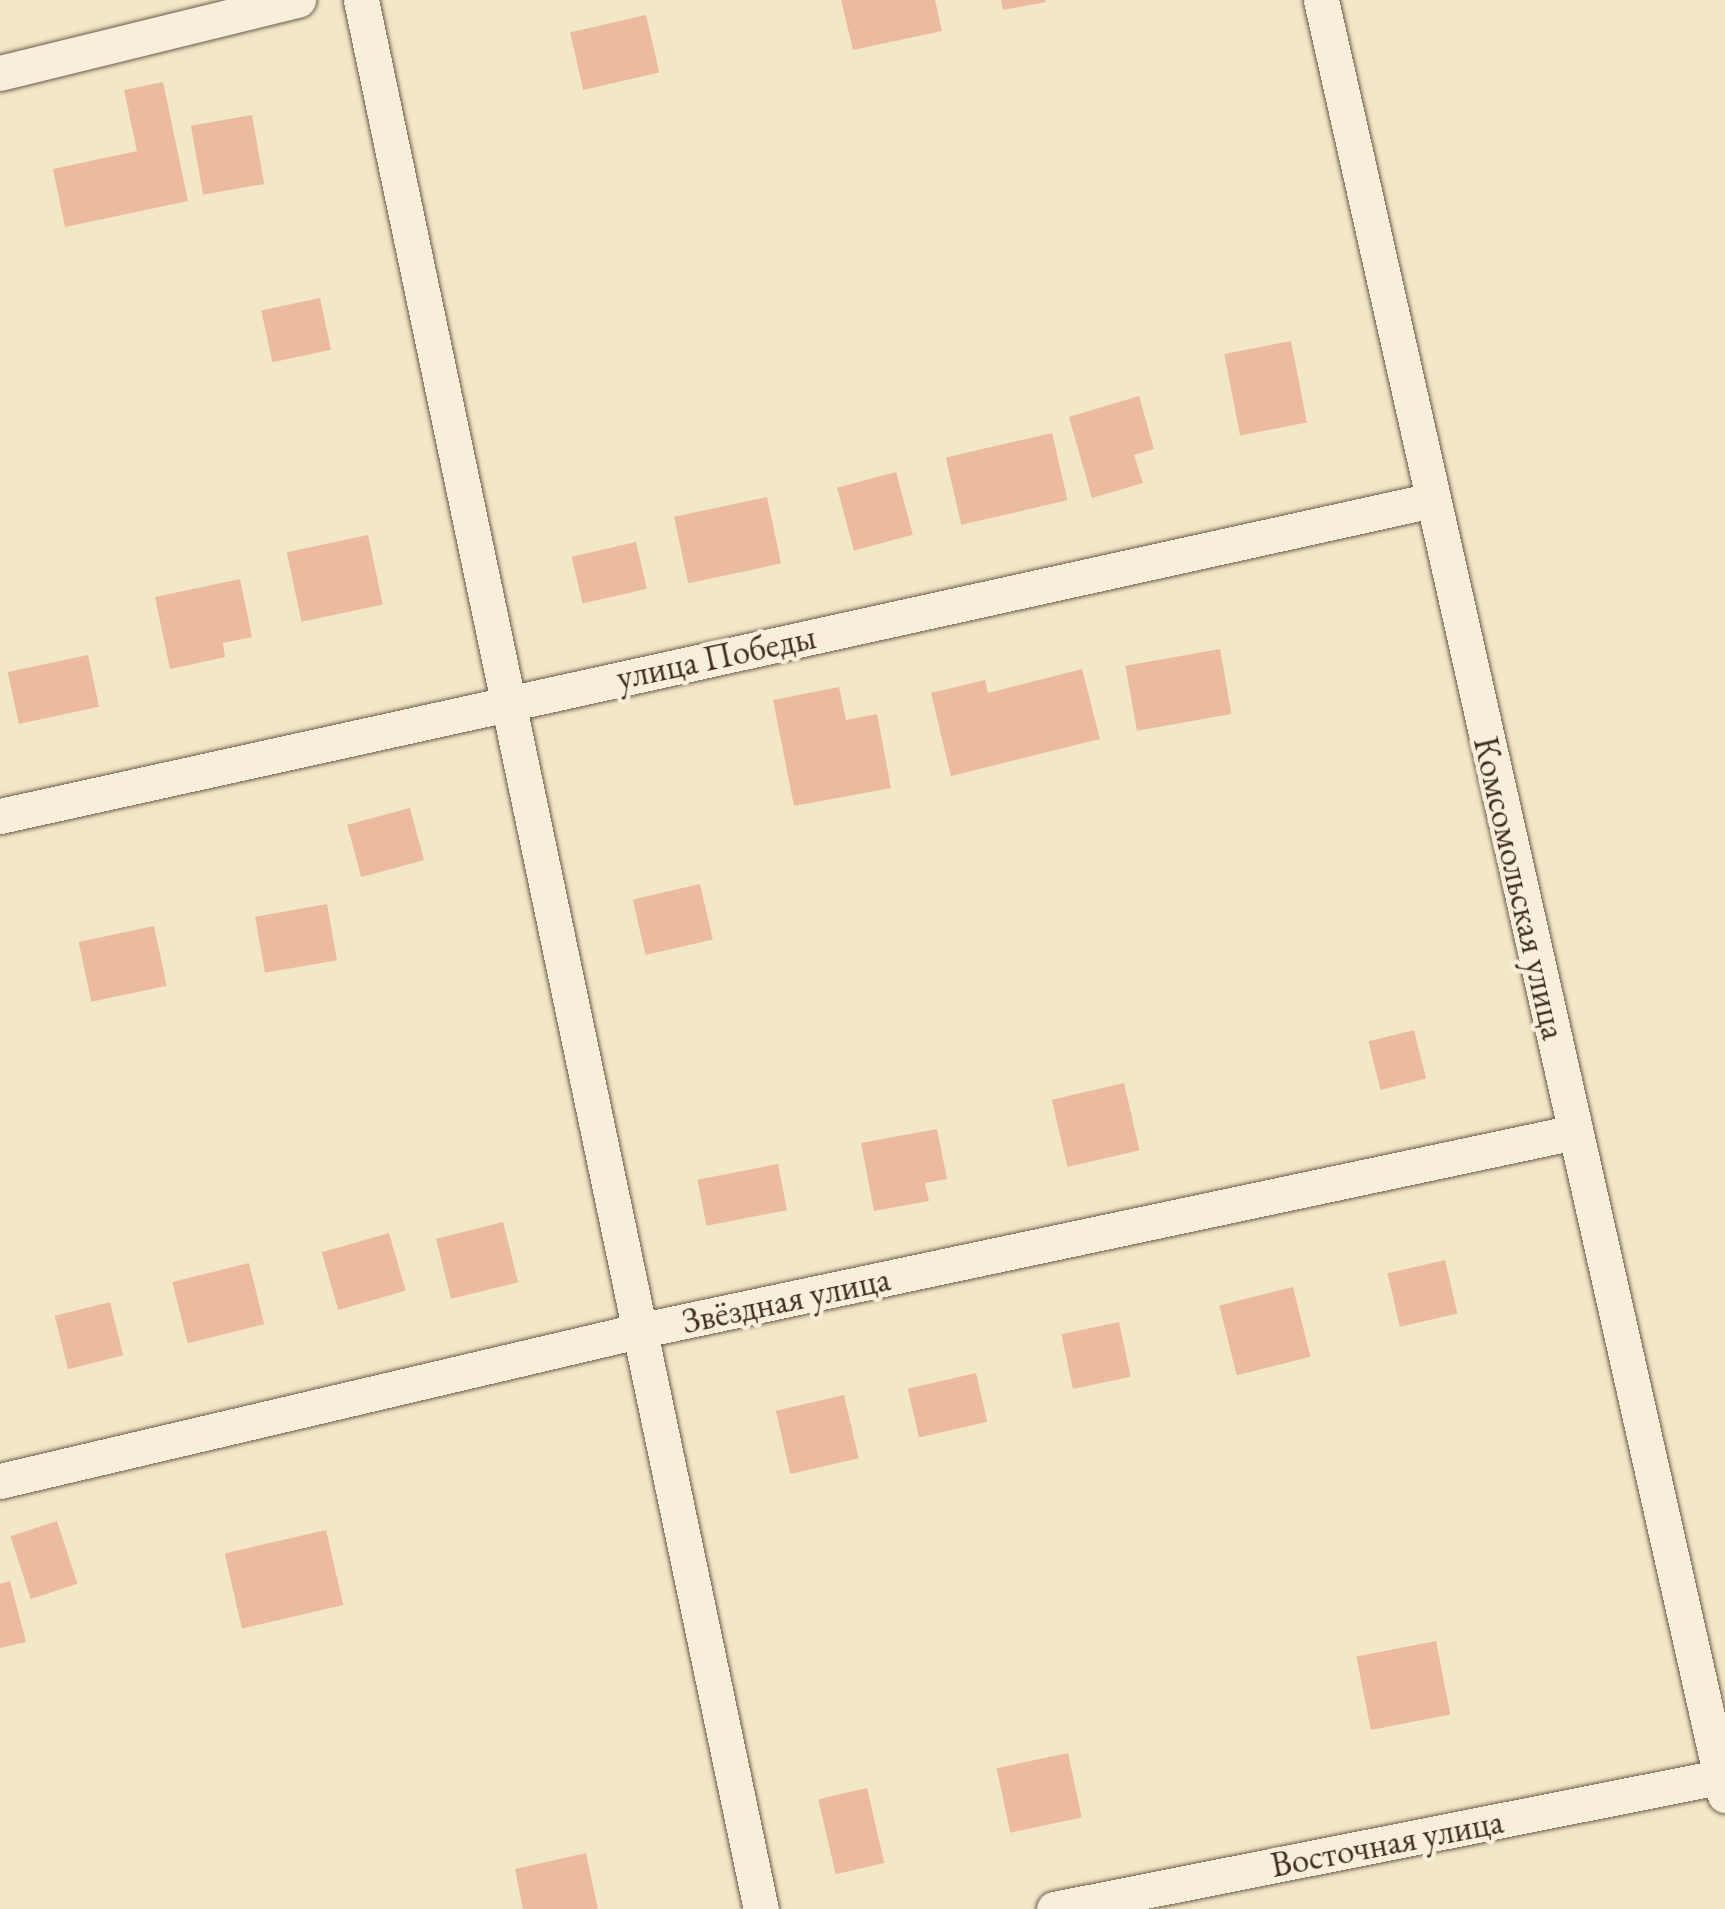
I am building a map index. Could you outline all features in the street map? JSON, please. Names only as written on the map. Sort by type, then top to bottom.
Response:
[{"type":"street","points":[[0,73],[298,0]]},
{"type":"street","points":[[362,0],[503,703],[761,1909]]},
{"type":"street","name":"Комсомольская улица","points":[[1321,0],[1722,1786]]},
{"type":"street","name":"улица Победы","points":[[0,816],[1434,500]]},
{"type":"street","name":"Звёздная улица","points":[[0,1481],[638,1331],[1575,1132]]},
{"type":"street","name":"Восточная улица","points":[[1054,1909],[1722,1786]]},
{"type":"building","points":[[841,0],[935,0],[942,31],[853,50]]},
{"type":"building","points":[[1001,0],[1046,0],[1046,2],[1003,10]]},
{"type":"building","points":[[646,15],[659,72],[583,90],[570,33]]},
{"type":"building","points":[[163,82],[188,201],[65,227],[53,169],[137,151],[124,90]]},
{"type":"building","points":[[252,115],[264,184],[203,195],[191,126]]},
{"type":"building","points":[[320,298],[331,350],[272,362],[261,310]]},
{"type":"building","points":[[1291,341],[1307,422],[1240,435],[1224,354]]},
{"type":"building","points":[[1139,396],[1154,449],[1134,455],[1143,483],[1092,498],[1069,417]]},
{"type":"building","points":[[1052,433],[1068,500],[961,525],[946,458]]},
{"type":"building","points":[[896,472],[913,535],[854,551],[837,488]]},
{"type":"building","points":[[767,497],[781,564],[688,583],[674,517]]},
{"type":"building","points":[[368,535],[383,604],[302,622],[287,552]]},
{"type":"building","points":[[636,542],[647,589],[582,604],[572,557]]},
{"type":"building","points":[[240,579],[252,637],[223,643],[225,657],[170,669],[155,597]]},
{"type":"building","points":[[1220,649],[1231,714],[1137,731],[1125,666]]},
{"type":"building","points":[[88,655],[99,707],[19,724],[8,672]]},
{"type":"building","points":[[1082,669],[1100,739],[951,776],[931,693],[985,680],[988,693]]},
{"type":"building","points":[[839,687],[846,720],[877,714],[891,788],[794,806],[773,700]]},
{"type":"building","points":[[410,808],[424,860],[361,877],[347,825]]},
{"type":"building","points":[[700,884],[713,940],[646,955],[633,900]]},
{"type":"building","points":[[327,904],[337,960],[265,973],[255,917]]},
{"type":"building","points":[[154,926],[167,986],[91,1002],[79,942]]},
{"type":"building","points":[[1414,1030],[1426,1079],[1380,1090],[1368,1041]]},
{"type":"building","points":[[1124,1083],[1140,1150],[1067,1167],[1052,1100]]},
{"type":"building","points":[[937,1129],[947,1179],[925,1183],[929,1201],[874,1211],[861,1143]]},
{"type":"building","points":[[778,1164],[787,1210],[706,1226],[698,1180]]},
{"type":"building","points":[[503,1222],[518,1282],[451,1299],[436,1239]]},
{"type":"building","points":[[389,1233],[406,1291],[338,1310],[322,1252]]},
{"type":"building","points":[[1445,1260],[1457,1314],[1400,1327],[1388,1273]]},
{"type":"building","points":[[249,1263],[264,1324],[188,1343],[172,1282]]},
{"type":"building","points":[[1293,1287],[1310,1357],[1237,1375],[1219,1305]]},
{"type":"building","points":[[110,1302],[123,1355],[68,1369],[55,1316]]},
{"type":"building","points":[[1119,1322],[1131,1377],[1073,1389],[1061,1334]]},
{"type":"building","points":[[976,1373],[987,1422],[919,1437],[908,1389]]},
{"type":"building","points":[[844,1395],[859,1458],[790,1474],[776,1411]]},
{"type":"building","points":[[57,1521],[77,1584],[31,1599],[10,1536]]},
{"type":"building","points":[[326,1530],[343,1605],[242,1628],[225,1553]]},
{"type":"building","points":[[10,1581],[26,1642],[0,1648],[0,1584]]},
{"type":"building","points":[[1436,1641],[1450,1715],[1371,1730],[1356,1656]]},
{"type":"building","points":[[1068,1753],[1082,1818],[1010,1833],[997,1768]]},
{"type":"building","points":[[867,1788],[884,1863],[836,1874],[818,1799]]},
{"type":"building","points":[[586,1853],[598,1909],[523,1909],[515,1869]]}]
